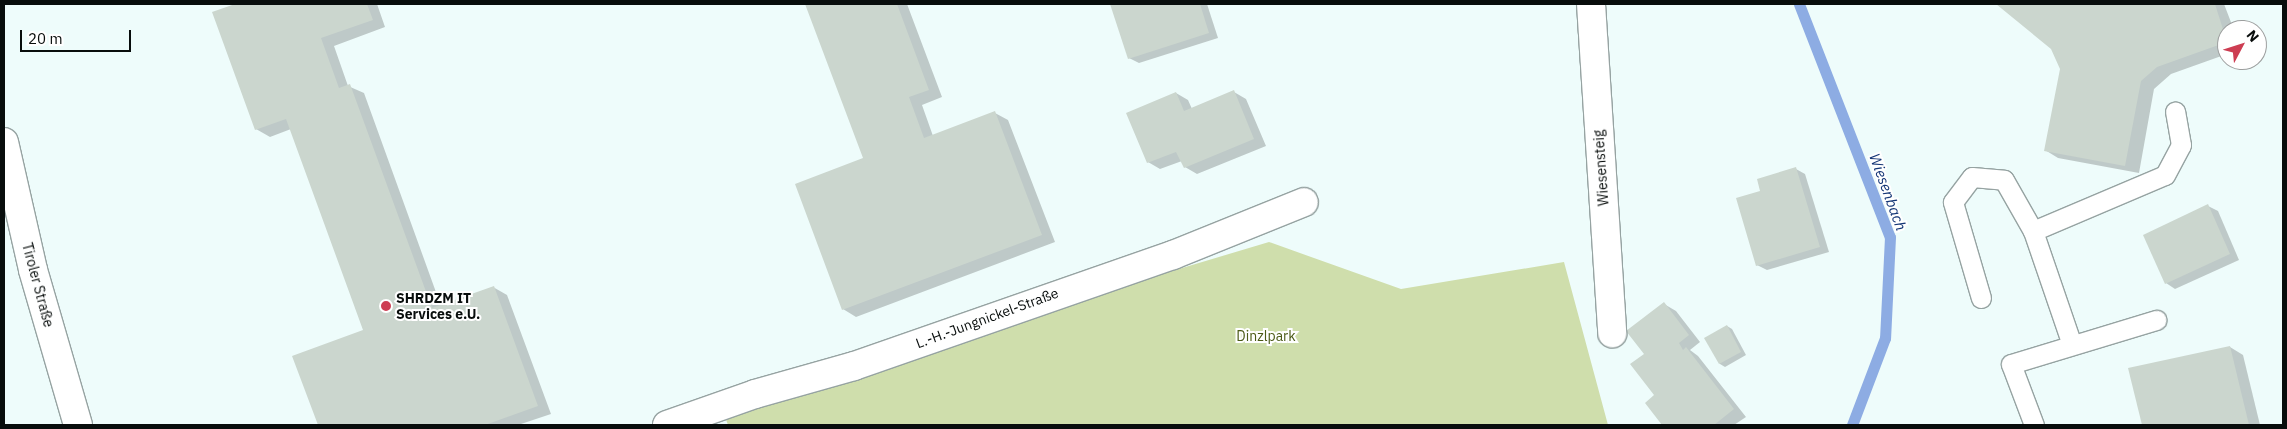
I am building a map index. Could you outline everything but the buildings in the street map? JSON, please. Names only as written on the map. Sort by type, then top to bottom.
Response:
[{"type":"street","name":"Wiesensteig","points":[[1591,4],[1612,333]]},
{"type":"street","name":"Tiroler Straße","points":[[4,142],[33,270],[78,425]]},
{"type":"street","name":"L.-H.-Jungnickel-Straße","points":[[667,425],[755,394],[854,366],[1173,254],[1304,202]]},
{"type":"lane","points":[[2033,231],[2165,175],[2181,145],[2175,112]]},
{"type":"lane","points":[[1981,298],[1953,202],[1972,178],[2004,180],[2033,231],[2072,345]]},
{"type":"lane","points":[[2034,425],[2011,364],[2156,320]]},
{"type":"green space","name":"Dinzlpark","points":[[1269,242],[1401,289],[1564,262],[1608,425],[728,425],[721,406]]},
{"type":"waterway","name":"Wiesenbach","points":[[1799,4],[1890,237],[1885,338],[1852,425]]},
{"type":"place","name":"SHRDZM IT Services e.U.","points":[[386,306]]}]
